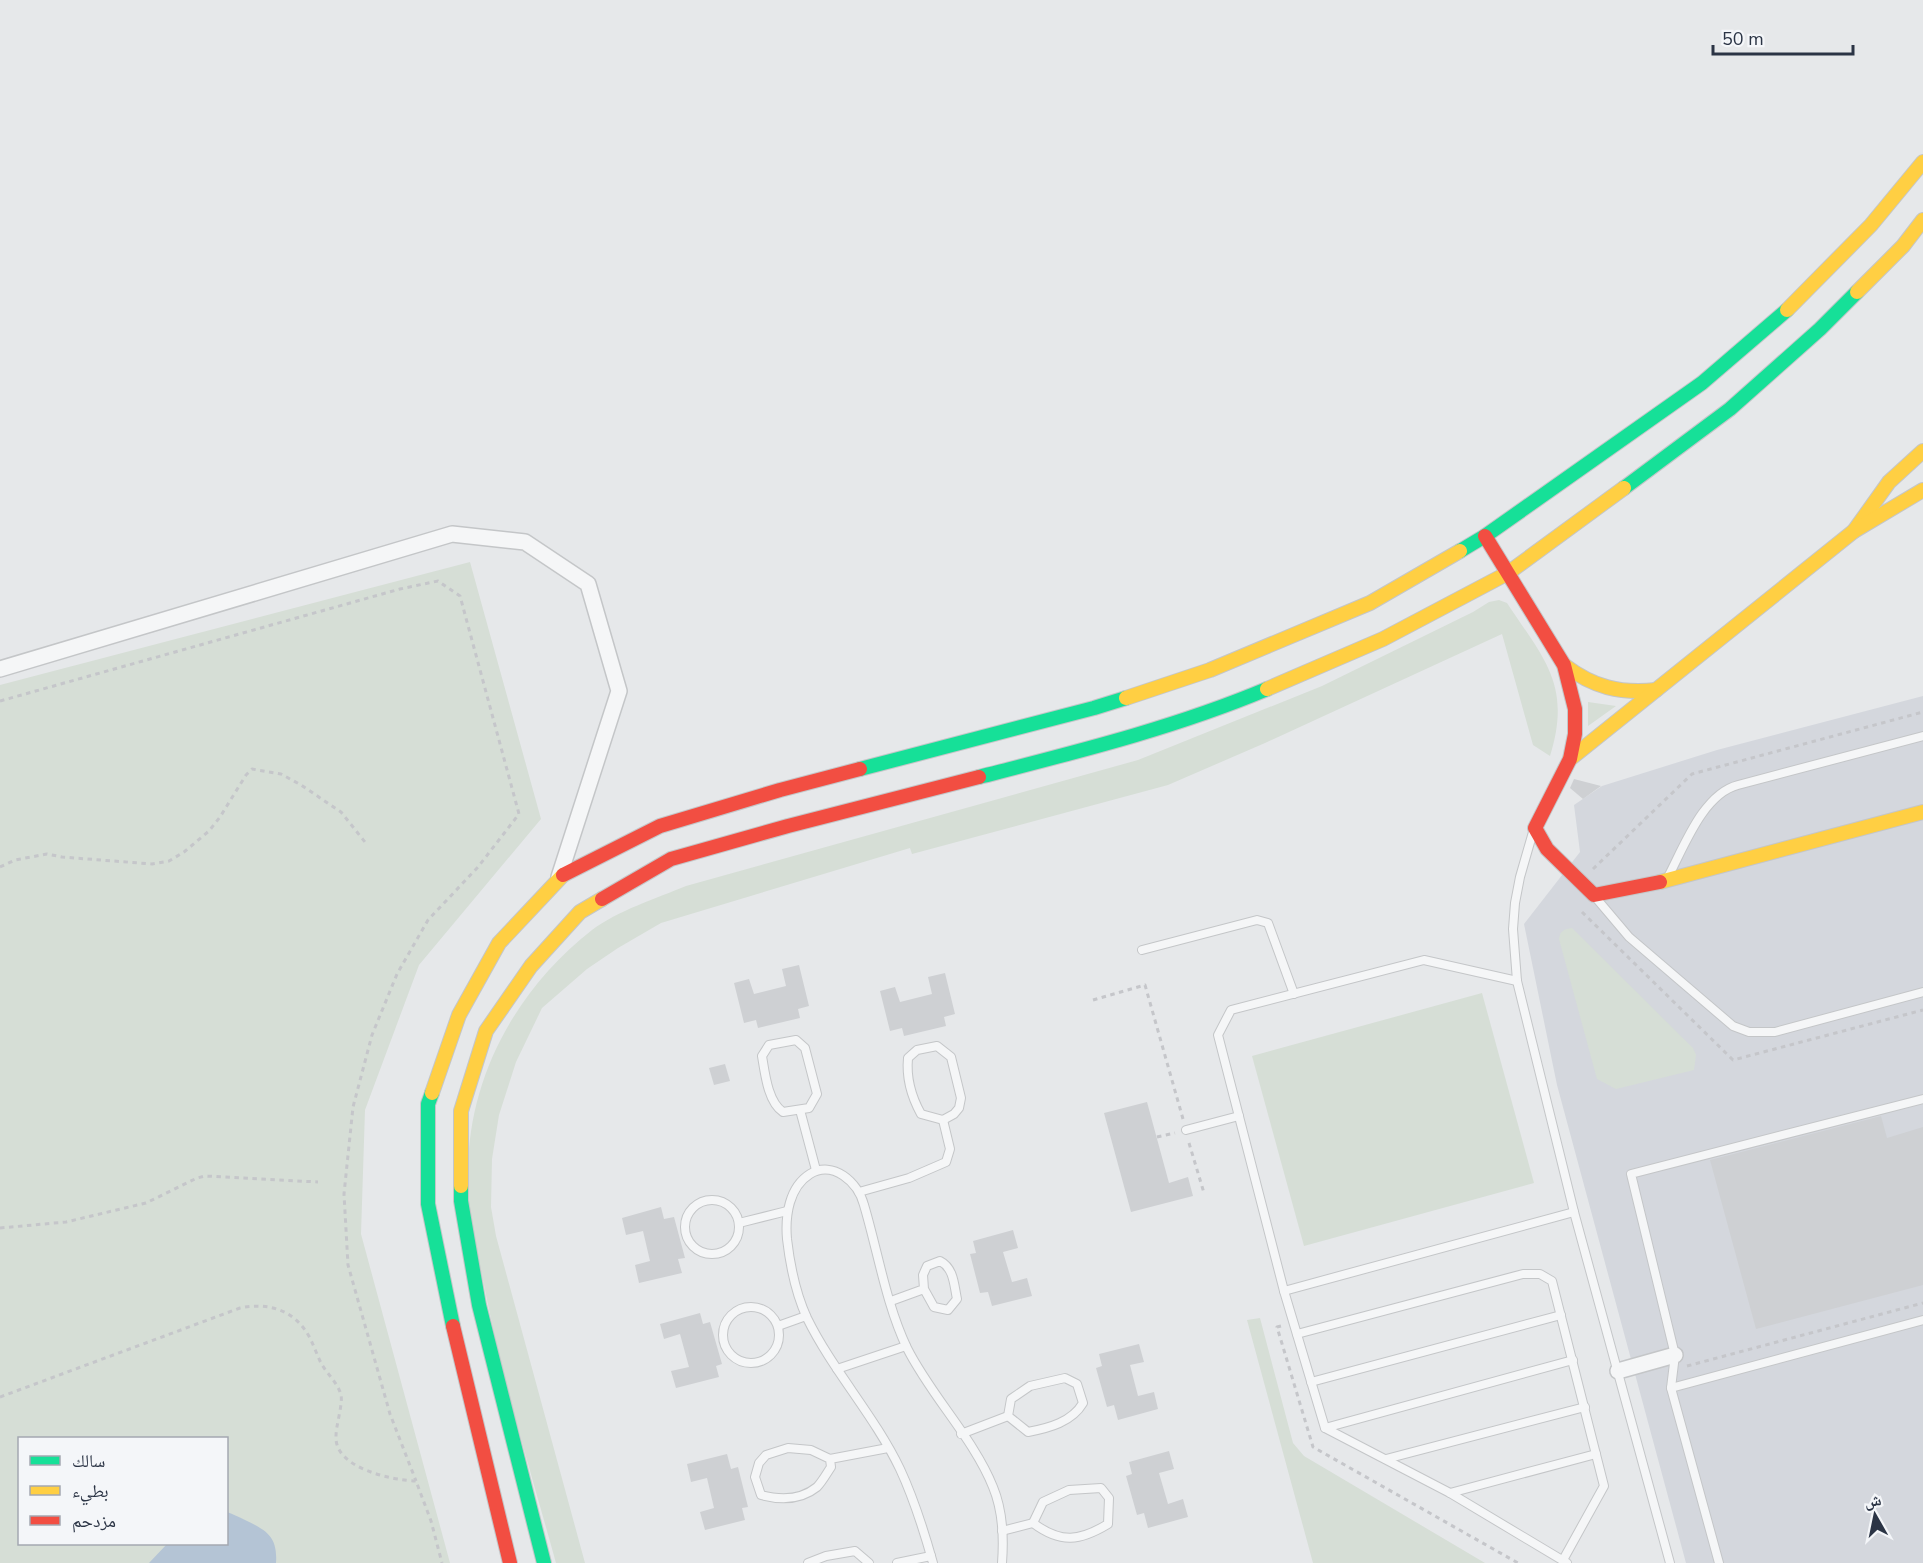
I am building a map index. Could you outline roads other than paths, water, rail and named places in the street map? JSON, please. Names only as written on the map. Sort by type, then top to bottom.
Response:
[{"type":"main road","points":[[510,1563],[450,1312],[428,1204],[428,1104],[459,1015],[499,943],[559,877],[660,826],[780,790],[1094,708],[1210,670],[1370,603],[1485,536],[1702,383],[1792,306],[1871,225],[1923,162]]},
{"type":"main road","points":[[544,1563],[479,1305],[461,1201],[461,1111],[486,1031],[531,966],[580,912],[671,859],[788,825],[1102,745],[1231,704],[1383,639],[1508,573],[1730,409],[1820,329],[1903,246],[1923,220]]},
{"type":"main road","points":[[1854,531],[1889,482],[1923,451]]},
{"type":"main road","points":[[1570,759],[1854,531],[1923,490]]},
{"type":"main road","points":[[1485,536],[1564,665],[1575,709],[1575,734],[1570,759],[1535,828],[1547,849],[1594,895],[1666,881],[1923,812]]},
{"type":"main road","points":[[1564,665],[1579,677],[1609,689],[1641,692],[1656,690]]},
{"type":"street","points":[[0,669],[452,534],[525,542],[588,585],[619,691],[559,877]]},
{"type":"street","points":[[1618,1371],[1674,1363]]},
{"type":"lane","points":[[1666,881],[1695,828],[1712,801],[1722,791],[1923,736]]},
{"type":"lane","points":[[1535,828],[1520,877],[1515,903],[1514,955],[1517,981],[1574,1212],[1670,1563]]},
{"type":"lane","points":[[1594,895],[1629,937],[1733,1026],[1749,1032],[1775,1032],[1923,992]]},
{"type":"lane","points":[[1142,950],[1257,920],[1268,923],[1294,994]]},
{"type":"lane","points":[[1297,1334],[1523,1274],[1540,1274],[1552,1281],[1604,1486],[1565,1562],[1450,1493],[1325,1428],[1284,1291],[1218,1035],[1231,1010],[1424,960],[1517,981]]},
{"type":"lane","points":[[796,1040],[805,1048],[817,1094],[809,1108],[800,1110],[783,1112],[776,1107],[765,1074],[762,1056],[769,1045],[796,1040]]},
{"type":"lane","points":[[938,1046],[951,1057],[960,1098],[959,1108],[943,1120],[921,1114],[914,1102],[907,1076],[908,1058],[917,1050],[938,1046]]},
{"type":"lane","points":[[1719,1563],[1671,1388],[1674,1363],[1631,1174],[1923,1099]]},
{"type":"lane","points":[[800,1110],[816,1170]]},
{"type":"lane","points":[[1186,1130],[1239,1116]]},
{"type":"lane","points":[[859,1192],[909,1178],[946,1162],[950,1149],[943,1120]]},
{"type":"lane","points":[[897,1563],[932,1559],[921,1521],[900,1469],[869,1415],[828,1357],[806,1316],[789,1254],[787,1211],[795,1190],[806,1177],[816,1170],[838,1172],[853,1182],[863,1200],[906,1346],[916,1365],[984,1468],[994,1488],[1000,1512],[1002,1563]]},
{"type":"lane","points":[[707,1200],[724,1203],[731,1208],[739,1223],[739,1232],[730,1248],[722,1253],[713,1255],[696,1250],[689,1243],[686,1235],[687,1216],[692,1209],[707,1200]]},
{"type":"lane","points":[[739,1223],[787,1211]]},
{"type":"lane","points":[[1284,1291],[1574,1212]]},
{"type":"lane","points":[[940,1261],[947,1265],[951,1272],[957,1299],[948,1310],[934,1307],[924,1289],[923,1275],[927,1266],[940,1261]]},
{"type":"lane","points":[[891,1301],[924,1289]]},
{"type":"lane","points":[[758,1307],[767,1311],[778,1326],[778,1344],[767,1359],[758,1362],[740,1361],[733,1356],[723,1341],[726,1322],[739,1309],[758,1307]]},
{"type":"lane","points":[[1311,1382],[1561,1315]]},
{"type":"lane","points":[[778,1326],[806,1316]]},
{"type":"lane","points":[[1671,1388],[1923,1320]]},
{"type":"lane","points":[[837,1370],[906,1346]]},
{"type":"lane","points":[[1325,1428],[1573,1360]]},
{"type":"lane","points":[[1065,1378],[1077,1384],[1083,1403],[1077,1414],[1047,1428],[1028,1432],[1008,1416],[1011,1399],[1030,1386],[1065,1378]]},
{"type":"lane","points":[[1386,1459],[1585,1407]]},
{"type":"lane","points":[[961,1434],[1008,1416]]},
{"type":"lane","points":[[830,1459],[831,1467],[817,1486],[799,1496],[779,1500],[761,1495],[755,1477],[759,1463],[765,1455],[788,1448],[811,1450],[830,1459],[888,1448]]},
{"type":"lane","points":[[1450,1493],[1596,1454]]},
{"type":"lane","points":[[1101,1488],[1109,1498],[1108,1524],[1091,1534],[1068,1539],[1046,1533],[1033,1523],[1043,1502],[1069,1490],[1101,1488]]},
{"type":"lane","points":[[1002,1531],[1033,1523]]},
{"type":"lane","points":[[808,1563],[826,1556],[855,1551],[869,1563]]},
{"type":"water","points":[[228,1512],[265,1531],[273,1540],[276,1554],[276,1563],[149,1563],[166,1545],[228,1545]]}]
